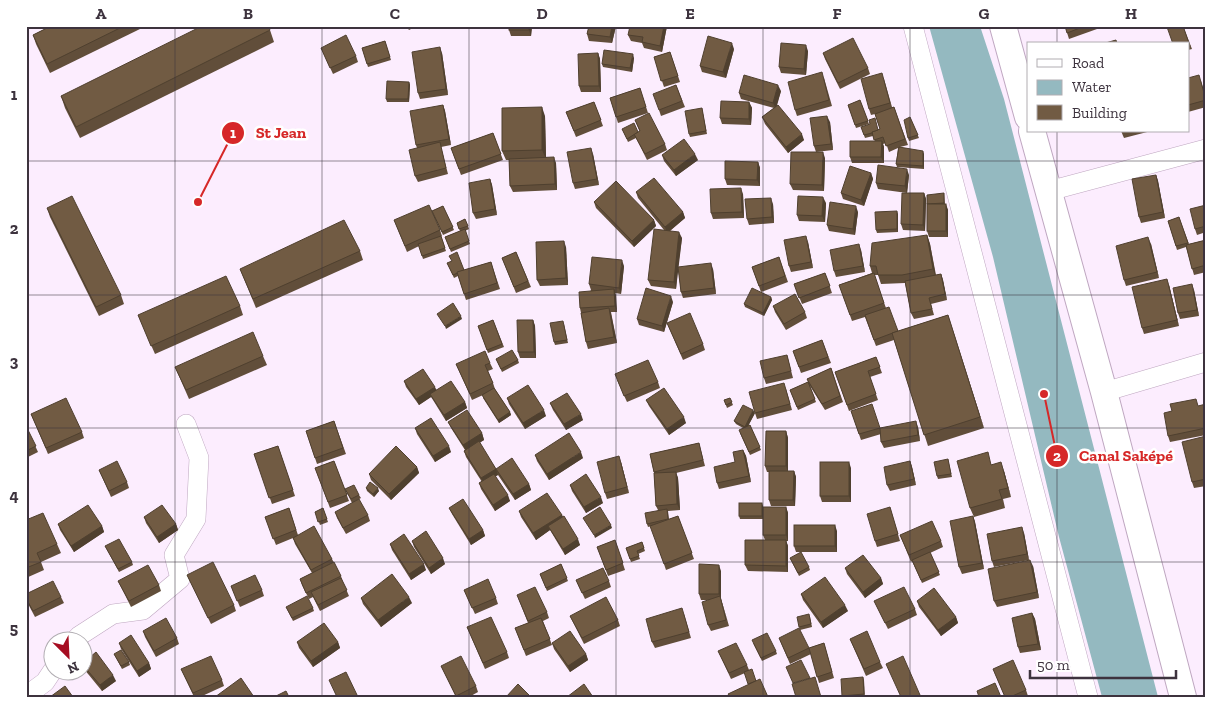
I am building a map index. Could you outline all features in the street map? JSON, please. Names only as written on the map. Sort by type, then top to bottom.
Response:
[{"type":"street","points":[[913,26],[1088,697]]},
{"type":"street","points":[[1003,26],[1027,113]]},
{"type":"street","points":[[1032,132],[1104,392],[1183,697]]},
{"type":"street","points":[[1049,191],[1206,149]]},
{"type":"street","points":[[1104,392],[1206,362]]},
{"type":"street","points":[[88,630],[113,614],[142,610],[180,579],[174,555],[196,519],[199,458],[186,424]]},
{"type":"street","points":[[26,696],[46,680]]},
{"type":"water","points":[[929,26],[980,26],[1004,99],[1158,697],[1102,697],[1059,537],[993,257]]},
{"type":"building","points":[[51,26],[124,26],[47,64],[33,35]]},
{"type":"building","points":[[202,26],[268,26],[270,30],[76,127],[61,96]]},
{"type":"building","points":[[509,26],[529,26],[529,30],[509,30]]},
{"type":"building","points":[[589,26],[612,26],[610,37],[587,34]]},
{"type":"building","points":[[630,26],[664,26],[660,46],[642,42],[643,37],[628,35]]},
{"type":"building","points":[[1065,26],[1085,26],[1067,33]]},
{"type":"building","points":[[1183,26],[1189,42],[1172,42],[1167,27]]},
{"type":"building","points":[[346,35],[356,56],[330,68],[321,48]]},
{"type":"building","points":[[708,36],[732,43],[723,72],[700,66]]},
{"type":"building","points":[[853,38],[868,68],[838,83],[823,53]]},
{"type":"building","points":[[385,41],[390,57],[367,64],[362,48]]},
{"type":"building","points":[[781,43],[806,45],[804,69],[779,67]]},
{"type":"building","points":[[440,47],[446,89],[418,93],[412,52]]},
{"type":"building","points":[[604,50],[633,54],[630,68],[602,64]]},
{"type":"building","points":[[670,52],[678,76],[661,81],[654,57]]},
{"type":"building","points":[[598,53],[599,86],[579,86],[578,54]]},
{"type":"building","points":[[822,72],[829,100],[795,110],[788,82]]},
{"type":"building","points":[[882,73],[890,103],[869,109],[861,79]]},
{"type":"building","points":[[744,75],[778,85],[773,103],[739,93]]},
{"type":"building","points":[[1199,75],[1206,100],[1190,104],[1190,77]]},
{"type":"building","points":[[387,81],[409,82],[408,99],[386,99]]},
{"type":"building","points":[[676,85],[682,101],[659,110],[653,94]]},
{"type":"building","points":[[640,88],[646,107],[616,117],[610,98]]},
{"type":"building","points":[[860,100],[868,121],[855,125],[848,105]]},
{"type":"building","points":[[721,101],[749,102],[749,119],[720,118]]},
{"type":"building","points":[[594,102],[601,120],[574,131],[566,112]]},
{"type":"building","points":[[443,105],[449,139],[416,145],[410,111]]},
{"type":"building","points":[[778,105],[802,134],[786,147],[762,117]]},
{"type":"building","points":[[542,107],[542,150],[502,151],[502,108]]},
{"type":"building","points":[[894,107],[905,139],[886,146],[883,137],[874,140],[872,132],[880,129],[875,114]]},
{"type":"building","points":[[702,108],[706,131],[689,134],[685,111]]},
{"type":"building","points":[[649,113],[665,144],[645,154],[634,134],[640,131],[635,120]]},
{"type":"building","points":[[827,116],[831,144],[814,146],[810,118]]},
{"type":"building","points":[[910,117],[918,135],[908,138],[904,120]]},
{"type":"building","points":[[875,118],[878,130],[864,135],[861,127],[870,124],[869,120]]},
{"type":"building","points":[[634,123],[638,132],[627,139],[622,129]]},
{"type":"building","points":[[493,133],[501,154],[459,169],[451,148]]},
{"type":"building","points":[[684,139],[695,154],[674,170],[662,155]]},
{"type":"building","points":[[850,141],[882,141],[881,157],[850,157]]},
{"type":"building","points":[[440,142],[446,168],[415,176],[409,150]]},
{"type":"building","points":[[899,147],[923,151],[923,166],[896,164]]},
{"type":"building","points":[[591,148],[597,179],[573,183],[567,152]]},
{"type":"building","points":[[791,152],[823,152],[822,185],[790,184]]},
{"type":"building","points":[[554,157],[555,184],[510,186],[509,159]]},
{"type":"building","points":[[725,161],[758,162],[757,180],[725,179]]},
{"type":"building","points":[[878,165],[907,169],[905,186],[876,183]]},
{"type":"building","points":[[850,166],[871,173],[861,200],[841,193]]},
{"type":"building","points":[[1156,175],[1163,212],[1139,217],[1132,179]]},
{"type":"building","points":[[654,178],[683,212],[665,227],[636,192]]},
{"type":"building","points":[[490,179],[495,209],[473,213],[469,183]]},
{"type":"building","points":[[616,181],[654,220],[632,241],[594,202]]},
{"type":"building","points":[[741,188],[742,212],[711,213],[710,189]]},
{"type":"building","points":[[902,193],[924,193],[923,225],[901,224]]},
{"type":"building","points":[[944,193],[944,203],[927,204],[927,195]]},
{"type":"building","points":[[72,196],[121,295],[96,307],[47,208]]},
{"type":"building","points":[[798,196],[823,197],[822,216],[797,215]]},
{"type":"building","points":[[771,198],[772,217],[747,219],[745,199]]},
{"type":"building","points":[[830,202],[856,206],[853,229],[827,225]]},
{"type":"building","points":[[927,204],[946,204],[946,231],[927,231]]},
{"type":"building","points":[[429,205],[440,230],[405,246],[394,220]]},
{"type":"building","points":[[1206,205],[1206,226],[1195,229],[1190,209]]},
{"type":"building","points":[[443,206],[453,227],[442,232],[432,211]]},
{"type":"building","points":[[897,211],[897,229],[876,230],[875,212]]},
{"type":"building","points":[[1179,217],[1188,243],[1176,246],[1168,221]]},
{"type":"building","points":[[465,219],[468,226],[459,229],[457,223]]},
{"type":"building","points":[[344,220],[360,251],[253,299],[240,269]]},
{"type":"building","points":[[465,229],[469,241],[450,249],[445,237]]},
{"type":"building","points":[[654,229],[679,232],[674,282],[648,280]]},
{"type":"building","points":[[927,235],[933,269],[902,275],[878,275],[876,266],[870,266],[872,243]]},
{"type":"building","points":[[441,236],[445,248],[422,256],[418,244]]},
{"type":"building","points":[[806,236],[811,262],[789,266],[784,240]]},
{"type":"building","points":[[1148,237],[1157,272],[1124,280],[1116,246]]},
{"type":"building","points":[[1206,240],[1206,265],[1192,269],[1186,245]]},
{"type":"building","points":[[564,241],[566,278],[537,280],[536,242]]},
{"type":"building","points":[[859,244],[863,266],[834,271],[830,250]]},
{"type":"building","points":[[457,252],[464,270],[453,275],[447,263],[452,261],[449,256]]},
{"type":"building","points":[[516,252],[528,281],[514,287],[502,258]]},
{"type":"building","points":[[592,257],[622,260],[619,288],[589,284]]},
{"type":"building","points":[[779,257],[785,276],[759,286],[752,267]]},
{"type":"building","points":[[491,262],[497,283],[464,294],[457,272]]},
{"type":"building","points":[[711,263],[714,288],[681,292],[678,267]]},
{"type":"building","points":[[825,273],[830,286],[799,298],[794,284]]},
{"type":"building","points":[[874,273],[884,303],[850,315],[839,285]]},
{"type":"building","points":[[941,274],[945,294],[929,298],[932,309],[911,313],[905,281]]},
{"type":"building","points":[[226,276],[240,306],[151,346],[138,315]]},
{"type":"building","points":[[1167,279],[1177,320],[1142,328],[1132,287]]},
{"type":"building","points":[[1192,284],[1197,310],[1178,313],[1173,288]]},
{"type":"building","points":[[646,288],[671,296],[662,326],[637,319]]},
{"type":"building","points":[[752,288],[771,297],[763,313],[744,304]]},
{"type":"building","points":[[614,289],[615,306],[580,308],[579,292]]},
{"type":"building","points":[[795,294],[805,312],[784,324],[773,306]]},
{"type":"building","points":[[453,303],[461,316],[445,326],[437,314]]},
{"type":"building","points":[[889,307],[898,331],[874,340],[865,315]]},
{"type":"building","points":[[609,308],[614,337],[586,342],[581,313]]},
{"type":"building","points":[[690,313],[703,344],[681,354],[667,323]]},
{"type":"building","points":[[948,315],[980,417],[924,435],[892,333]]},
{"type":"building","points":[[493,320],[502,344],[487,350],[478,326]]},
{"type":"building","points":[[517,320],[533,320],[534,352],[518,352]]},
{"type":"building","points":[[563,321],[567,340],[554,342],[550,323]]},
{"type":"building","points":[[253,332],[263,356],[186,390],[175,367]]},
{"type":"building","points":[[822,340],[828,357],[799,367],[793,351]]},
{"type":"building","points":[[512,350],[518,360],[501,369],[496,359]]},
{"type":"building","points":[[485,351],[490,363],[485,365],[493,383],[470,394],[456,364]]},
{"type":"building","points":[[787,355],[791,371],[764,378],[760,361]]},
{"type":"building","points":[[876,357],[880,367],[868,371],[876,394],[847,405],[835,372]]},
{"type":"building","points":[[648,360],[658,382],[624,396],[615,374]]},
{"type":"building","points":[[831,368],[840,396],[822,404],[807,379]]},
{"type":"building","points":[[423,369],[435,387],[416,399],[404,381]]},
{"type":"building","points":[[451,381],[465,402],[444,415],[430,394]]},
{"type":"building","points":[[808,382],[815,399],[797,407],[790,390]]},
{"type":"building","points":[[784,383],[790,404],[755,413],[749,392]]},
{"type":"building","points":[[528,385],[544,410],[523,423],[507,398]]},
{"type":"building","points":[[494,388],[510,412],[498,420],[482,395]]},
{"type":"building","points":[[664,388],[684,417],[667,429],[646,400]]},
{"type":"building","points":[[567,393],[581,414],[564,424],[550,403]]},
{"type":"building","points":[[66,398],[82,432],[46,448],[31,414]]},
{"type":"building","points":[[730,398],[732,402],[726,405],[724,400]]},
{"type":"building","points":[[1196,399],[1198,406],[1206,404],[1206,428],[1168,436],[1164,413],[1172,411],[1170,404]]},
{"type":"building","points":[[872,404],[880,428],[859,434],[851,411]]},
{"type":"building","points":[[743,405],[753,410],[745,427],[734,421]]},
{"type":"building","points":[[467,410],[482,433],[463,445],[448,422]]},
{"type":"building","points":[[431,418],[449,446],[433,456],[415,428]]},
{"type":"building","points":[[334,421],[343,448],[315,458],[306,431]]},
{"type":"building","points":[[916,421],[918,435],[881,442],[880,428]]},
{"type":"building","points":[[750,425],[760,447],[749,452],[739,430]]},
{"type":"building","points":[[26,426],[36,446],[26,451]]},
{"type":"building","points":[[766,431],[786,431],[786,466],[765,466]]},
{"type":"building","points":[[569,433],[581,452],[547,474],[535,455]]},
{"type":"building","points":[[1206,436],[1206,479],[1192,482],[1182,442]]},
{"type":"building","points":[[479,441],[496,469],[481,478],[464,451]]},
{"type":"building","points":[[699,443],[703,460],[654,472],[650,454]]},
{"type":"building","points":[[278,446],[293,490],[269,498],[254,454]]},
{"type":"building","points":[[396,446],[417,467],[389,494],[369,474]]},
{"type":"building","points":[[743,450],[749,476],[717,483],[714,467],[735,462],[733,452]]},
{"type":"building","points":[[988,452],[991,465],[1001,462],[1008,488],[999,490],[1002,499],[970,508],[957,461]]},
{"type":"building","points":[[619,456],[627,487],[605,493],[597,462]]},
{"type":"building","points":[[512,458],[529,484],[513,494],[496,469]]},
{"type":"building","points":[[948,459],[951,474],[937,476],[934,462]]},
{"type":"building","points":[[117,461],[127,482],[109,491],[99,470]]},
{"type":"building","points":[[334,461],[347,495],[328,502],[315,468]]},
{"type":"building","points":[[910,461],[914,479],[887,485],[884,467]]},
{"type":"building","points":[[820,462],[849,462],[849,496],[820,496]]},
{"type":"building","points":[[769,471],[794,471],[793,500],[769,500]]},
{"type":"building","points":[[676,472],[677,504],[656,506],[654,473]]},
{"type":"building","points":[[494,474],[508,495],[493,505],[479,483]]},
{"type":"building","points":[[586,474],[601,497],[584,507],[570,485]]},
{"type":"building","points":[[370,482],[378,488],[373,494],[366,488]]},
{"type":"building","points":[[354,485],[359,495],[351,499],[345,489]]},
{"type":"building","points":[[547,493],[562,515],[533,533],[519,511]]},
{"type":"building","points":[[359,499],[368,515],[343,528],[335,512]]},
{"type":"building","points":[[463,499],[483,530],[469,539],[449,508]]},
{"type":"building","points":[[739,503],[762,503],[762,516],[739,516]]},
{"type":"building","points":[[88,505],[102,526],[71,546],[58,524]]},
{"type":"building","points":[[162,505],[176,524],[157,537],[144,517]]},
{"type":"building","points":[[600,507],[611,525],[594,535],[583,518]]},
{"type":"building","points":[[763,507],[786,507],[786,535],[763,535]]},
{"type":"building","points":[[890,507],[898,534],[875,541],[867,514]]},
{"type":"building","points":[[289,508],[296,530],[273,539],[265,517]]},
{"type":"building","points":[[323,508],[327,519],[318,522],[315,512]]},
{"type":"building","points":[[667,509],[668,519],[647,524],[645,513]]},
{"type":"building","points":[[43,513],[57,544],[37,553],[41,562],[26,568],[26,520]]},
{"type":"building","points":[[564,516],[578,539],[563,549],[548,526]]},
{"type":"building","points":[[678,516],[692,553],[664,564],[650,526]]},
{"type":"building","points":[[973,516],[982,563],[959,567],[950,521]]},
{"type":"building","points":[[932,521],[941,541],[909,555],[900,535]]},
{"type":"building","points":[[794,525],[835,525],[835,546],[794,546]]},
{"type":"building","points":[[314,526],[332,559],[311,570],[293,538]]},
{"type":"building","points":[[1022,527],[1027,554],[992,561],[987,534]]},
{"type":"building","points":[[426,531],[443,558],[429,568],[412,541]]},
{"type":"building","points":[[404,534],[424,564],[409,574],[390,544]]},
{"type":"building","points":[[119,539],[132,562],[118,569],[105,546]]},
{"type":"building","points":[[615,540],[623,563],[606,570],[597,547]]},
{"type":"building","points":[[745,540],[786,540],[786,566],[745,565]]},
{"type":"building","points":[[642,542],[644,548],[637,551],[639,556],[630,559],[626,548]]},
{"type":"building","points":[[801,552],[809,567],[798,573],[790,558]]},
{"type":"building","points":[[930,552],[939,572],[921,580],[912,560]]},
{"type":"building","points":[[863,555],[881,578],[863,592],[845,568]]},
{"type":"building","points":[[1030,560],[1037,592],[994,601],[988,569]]},
{"type":"building","points":[[213,562],[234,605],[208,618],[187,575]]},
{"type":"building","points":[[334,562],[341,576],[306,593],[300,579]]},
{"type":"building","points":[[561,564],[567,578],[546,588],[540,574]]},
{"type":"building","points":[[699,564],[719,565],[719,594],[699,594]]},
{"type":"building","points":[[148,565],[159,585],[129,601],[118,581]]},
{"type":"building","points":[[603,568],[609,581],[582,593],[576,580]]},
{"type":"building","points":[[392,574],[409,597],[378,620],[361,598]]},
{"type":"building","points":[[255,575],[262,590],[237,601],[231,586]]},
{"type":"building","points":[[825,577],[845,605],[821,622],[801,594]]},
{"type":"building","points":[[341,578],[347,590],[318,605],[311,592]]},
{"type":"building","points":[[488,579],[496,598],[472,608],[464,590]]},
{"type":"building","points":[[53,581],[61,597],[33,611],[26,598],[26,594]]},
{"type":"building","points":[[535,587],[547,612],[528,621],[517,595]]},
{"type":"building","points":[[904,587],[915,609],[885,623],[874,601]]},
{"type":"building","points":[[934,588],[956,617],[938,630],[917,601]]},
{"type":"building","points":[[307,596],[313,608],[292,618],[286,607]]},
{"type":"building","points":[[720,596],[726,620],[708,625],[702,602]]},
{"type":"building","points":[[606,597],[618,620],[582,638],[570,616]]},
{"type":"building","points":[[682,608],[689,632],[652,642],[646,619]]},
{"type":"building","points":[[1032,613],[1038,644],[1018,647],[1012,618]]},
{"type":"building","points":[[809,614],[811,624],[799,627],[797,617]]},
{"type":"building","points":[[491,617],[507,652],[483,663],[467,627]]},
{"type":"building","points":[[166,618],[177,638],[154,651],[143,631]]},
{"type":"building","points":[[541,618],[550,639],[524,650],[515,628]]},
{"type":"building","points":[[324,623],[338,642],[311,661],[297,642]]},
{"type":"building","points":[[799,628],[809,648],[788,658],[779,638]]},
{"type":"building","points":[[570,631],[586,654],[568,666],[552,643]]},
{"type":"building","points":[[867,631],[880,662],[864,669],[850,639]]},
{"type":"building","points":[[767,633],[776,651],[761,658],[752,640]]},
{"type":"building","points":[[131,635],[149,663],[137,671],[119,643]]},
{"type":"building","points":[[736,643],[747,665],[729,673],[718,651]]},
{"type":"building","points":[[824,643],[832,672],[817,677],[809,648]]},
{"type":"building","points":[[121,650],[129,662],[121,666],[114,654]]},
{"type":"building","points":[[96,652],[113,675],[100,685],[92,676],[92,655]]},
{"type":"building","points":[[211,656],[222,680],[193,693],[181,669]]},
{"type":"building","points":[[461,656],[476,686],[456,696],[441,666]]},
{"type":"building","points":[[903,656],[920,695],[916,697],[901,697],[886,664]]},
{"type":"building","points":[[801,660],[810,678],[793,683],[786,667]]},
{"type":"building","points":[[1013,660],[1026,690],[1010,697],[1005,697],[993,669]]},
{"type":"building","points":[[752,669],[756,681],[748,684],[744,672]]},
{"type":"building","points":[[346,672],[358,697],[337,697],[329,680]]},
{"type":"building","points":[[815,677],[821,697],[796,697],[792,684]]},
{"type":"building","points":[[863,677],[864,694],[842,696],[841,679]]},
{"type":"building","points":[[241,678],[254,697],[215,697]]},
{"type":"building","points":[[760,679],[768,697],[730,697],[728,694]]},
{"type":"building","points":[[995,683],[1001,697],[979,697],[977,691]]},
{"type":"building","points":[[518,684],[531,697],[506,697]]},
{"type":"building","points":[[584,684],[593,697],[567,697]]},
{"type":"building","points":[[65,686],[73,697],[50,697]]},
{"type":"building","points":[[286,691],[289,697],[274,697]]},
{"type":"place","name":"St Jean","points":[[198,202]]},
{"type":"place","name":"Canal Saképé","points":[[1044,394]]}]
